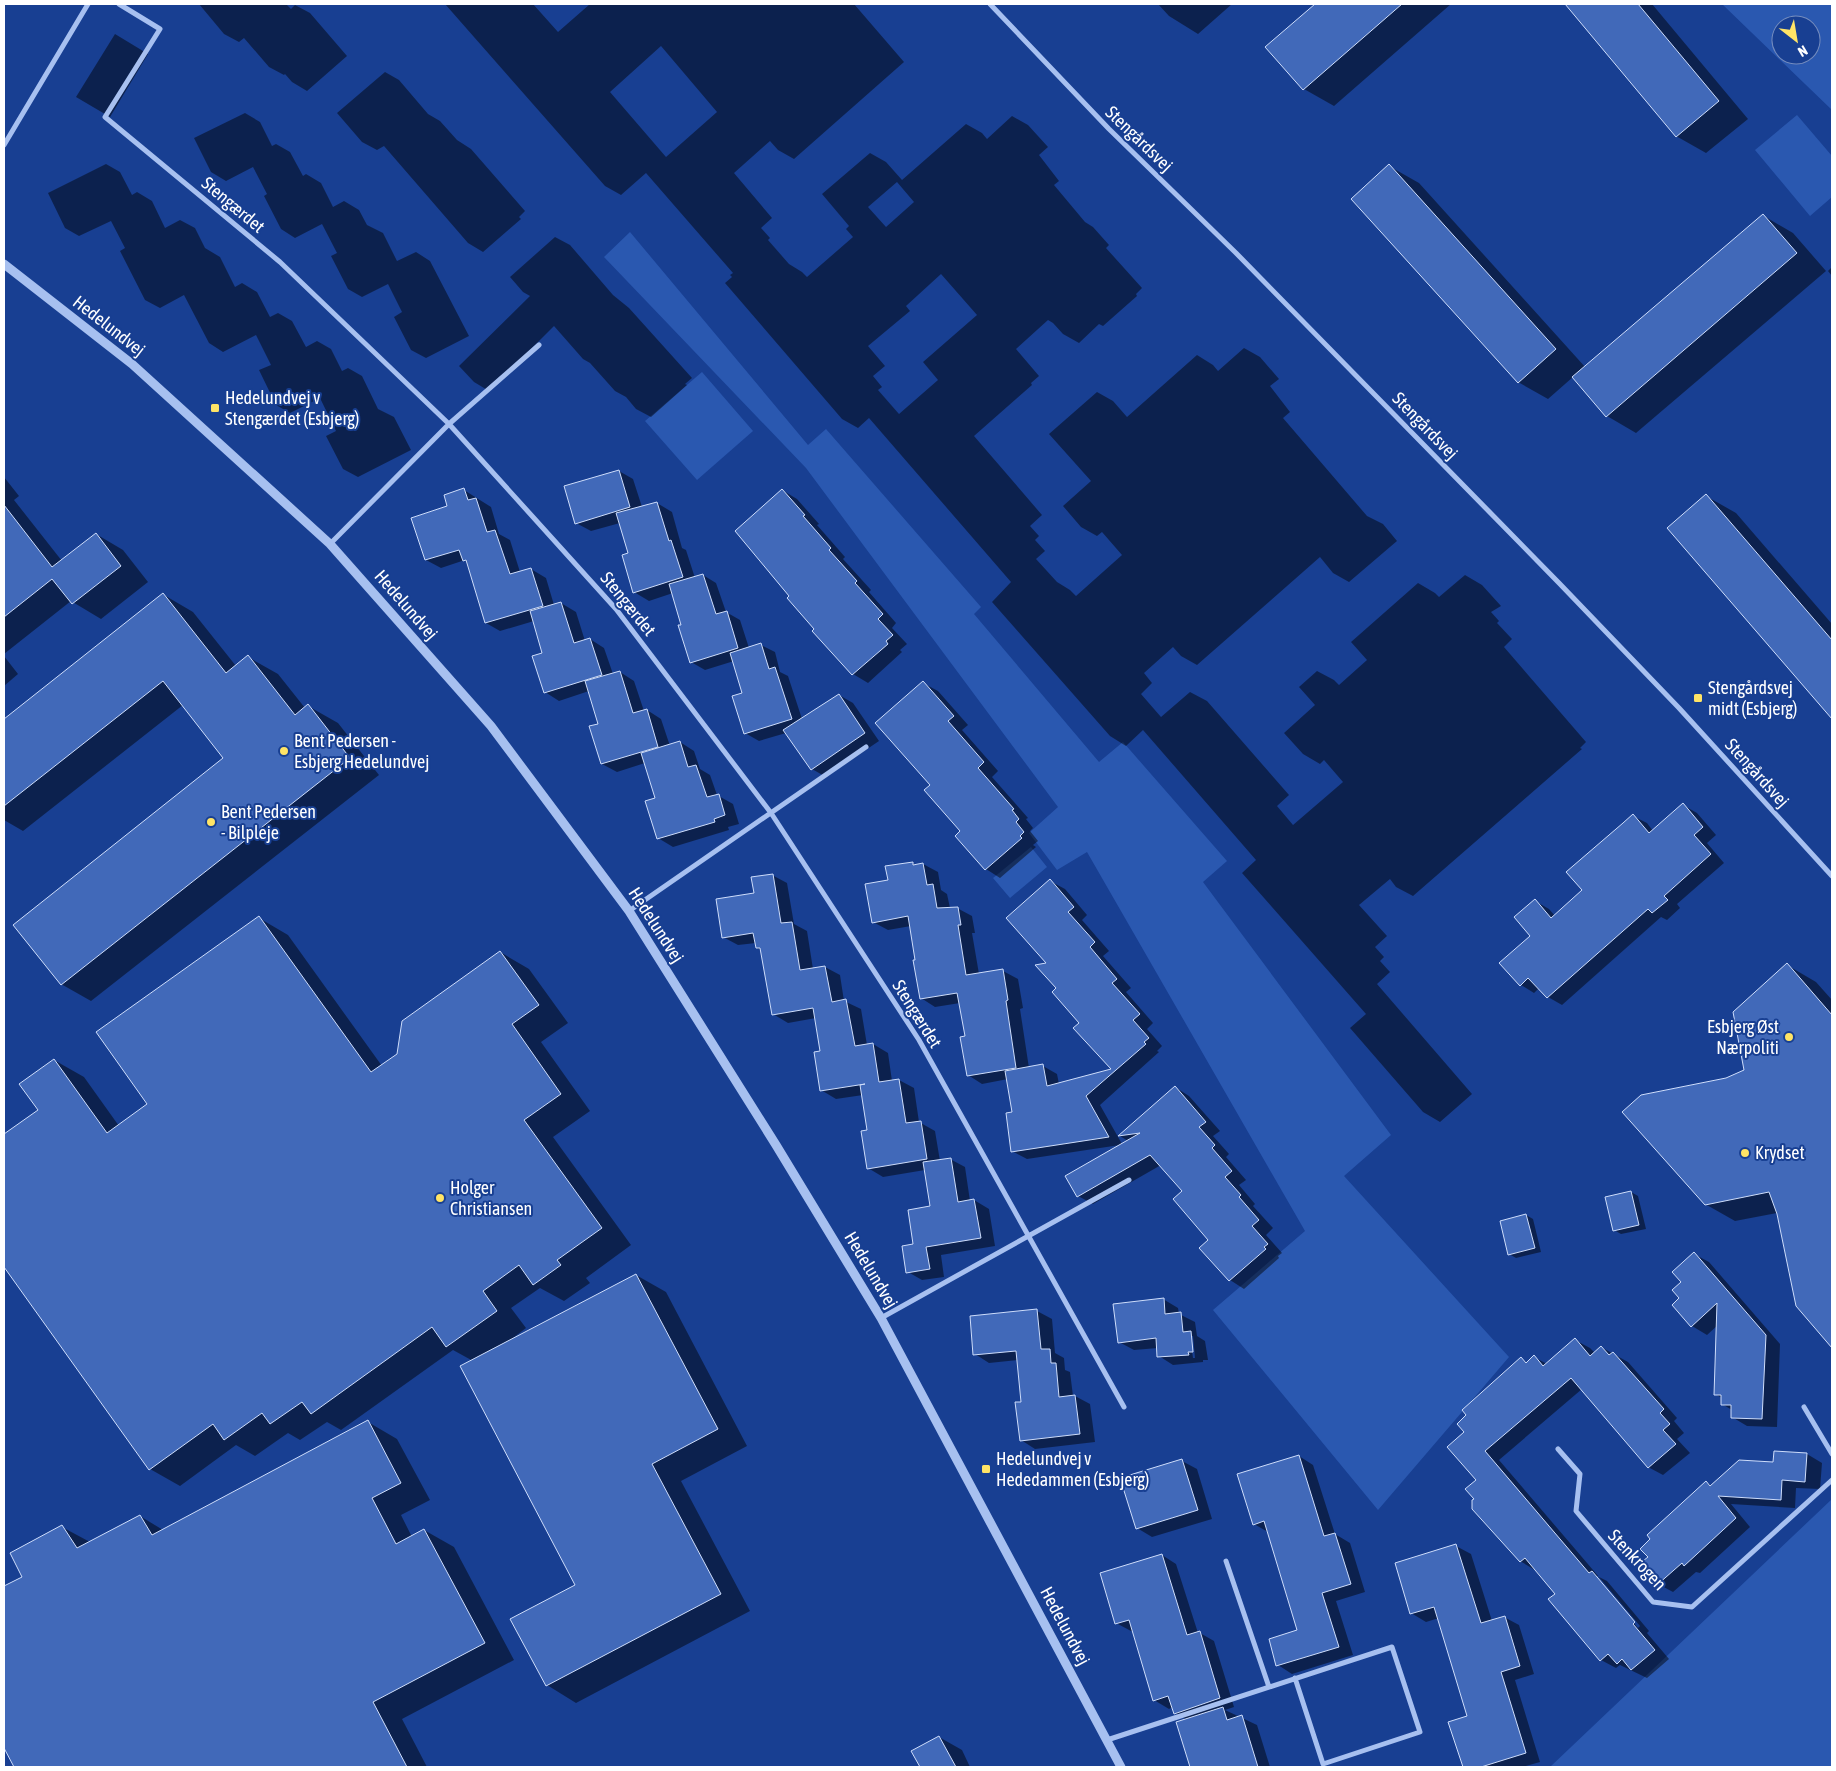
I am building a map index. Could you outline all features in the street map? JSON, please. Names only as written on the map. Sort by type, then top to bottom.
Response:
[{"type":"street","points":[[4,145],[88,4]]},
{"type":"street","name":"Stengærdet","points":[[119,4],[160,29],[105,117],[280,262],[449,424],[616,609],[770,814],[918,1040],[1124,1407]]},
{"type":"street","name":"Stengårdsvej","points":[[990,4],[1108,129],[1236,252],[1679,708],[1832,876]]},
{"type":"street","name":"Hedelundvej","points":[[4,264],[132,364],[330,544],[492,726],[629,911],[776,1145],[881,1318],[1121,1767]]},
{"type":"street","points":[[330,544],[449,424],[539,345]]},
{"type":"street","points":[[629,911],[866,747]]},
{"type":"street","points":[[881,1318],[1129,1180]]},
{"type":"street","points":[[1804,1407],[1832,1454]]},
{"type":"street","name":"Stenkrogen","points":[[1558,1450],[1580,1474],[1576,1512],[1653,1602],[1692,1607],[1832,1480]]},
{"type":"street","points":[[1226,1561],[1269,1687]]},
{"type":"street","points":[[1108,1740],[1295,1678],[1392,1647],[1420,1732],[1323,1764],[1295,1678]]},
{"type":"shaded area","points":[[1722,4],[1832,4],[1832,110],[1785,65],[1821,65],[1821,15],[1771,15],[1771,51]]},
{"type":"shaded area","points":[[1797,115],[1832,156],[1832,197],[1810,216],[1755,150]]},
{"type":"shaded area","points":[[630,232],[808,445],[826,429],[981,607],[974,614],[1099,762],[1123,742],[1227,861],[1203,882],[1391,1135],[1344,1176],[1509,1357],[1378,1510],[1213,1310],[1305,1231],[1087,852],[1057,870],[1029,833],[1058,807],[806,468],[604,257]]},
{"type":"shaded area","points":[[702,372],[753,431],[697,480],[645,421]]},
{"type":"shaded area","points":[[1031,847],[1047,867],[1010,898],[993,878]]},
{"type":"shaded area","points":[[1832,1499],[1832,1767],[1550,1767]]},
{"type":"building","points":[[1315,4],[1402,4],[1303,90],[1265,47]]},
{"type":"building","points":[[1565,4],[1638,4],[1719,101],[1676,137]]},
{"type":"building","points":[[1389,164],[1556,349],[1518,383],[1351,199]]},
{"type":"building","points":[[1763,214],[1797,253],[1606,417],[1572,377]]},
{"type":"building","points":[[619,470],[630,507],[575,524],[564,486]]},
{"type":"building","points":[[464,488],[468,500],[476,498],[487,532],[495,530],[510,574],[531,568],[543,606],[485,623],[466,560],[463,561],[459,550],[425,560],[411,518],[447,506],[444,495]]},
{"type":"building","points":[[782,489],[831,548],[829,550],[857,581],[855,583],[883,614],[878,619],[893,635],[886,641],[888,644],[852,675],[812,631],[814,629],[787,598],[789,596],[735,531]]},
{"type":"building","points":[[1706,494],[1832,640],[1832,719],[1667,528]]},
{"type":"building","points":[[657,502],[683,577],[633,593],[622,555],[628,553],[616,513]]},
{"type":"building","points":[[4,505],[52,567],[96,533],[121,566],[72,604],[52,579],[4,617]]},
{"type":"building","points":[[703,574],[716,614],[727,611],[738,648],[690,663],[678,625],[681,625],[669,584]]},
{"type":"building","points":[[163,593],[226,673],[248,655],[295,715],[308,704],[350,758],[61,985],[13,925],[223,758],[163,681],[4,806],[4,719]]},
{"type":"building","points":[[561,602],[574,643],[590,638],[602,675],[544,693],[532,656],[542,653],[530,611]]},
{"type":"building","points":[[761,643],[769,669],[775,667],[792,719],[744,734],[732,696],[742,693],[730,653]]},
{"type":"building","points":[[620,671],[633,713],[647,709],[658,747],[601,764],[589,726],[598,724],[585,681]]},
{"type":"building","points":[[923,681],[954,716],[948,721],[984,762],[978,768],[1014,809],[1012,810],[1019,819],[1016,822],[1024,832],[1020,836],[1022,838],[985,870],[955,836],[960,831],[924,790],[930,785],[875,723]]},
{"type":"building","points":[[839,694],[865,733],[811,770],[783,730]]},
{"type":"building","points":[[680,741],[688,767],[696,765],[707,797],[719,794],[725,815],[714,819],[715,822],[657,839],[645,801],[655,798],[641,753]]},
{"type":"building","points":[[1683,803],[1703,827],[1694,835],[1711,854],[1664,896],[1668,900],[1652,913],[1648,909],[1547,998],[1528,978],[1520,986],[1499,963],[1530,936],[1514,917],[1535,899],[1551,918],[1582,890],[1566,872],[1633,814],[1649,833]]},
{"type":"building","points":[[913,862],[913,865],[923,863],[927,885],[933,884],[937,908],[958,907],[961,925],[958,925],[966,975],[1003,969],[1016,1068],[967,1076],[960,1037],[965,1036],[957,993],[920,999],[908,916],[872,923],[865,884],[888,880],[885,866]]},
{"type":"building","points":[[773,874],[781,923],[792,922],[800,970],[825,966],[832,1002],[846,999],[855,1046],[873,1043],[879,1082],[899,1079],[906,1123],[921,1121],[927,1159],[867,1169],[861,1131],[867,1130],[860,1085],[865,1084],[820,1091],[814,1052],[820,1051],[813,1008],[772,1015],[760,948],[756,948],[753,933],[722,938],[716,899],[754,893],[751,877]]},
{"type":"building","points":[[1050,879],[1074,907],[1068,912],[1095,942],[1090,947],[1117,979],[1112,983],[1140,1014],[1133,1020],[1149,1038],[1144,1042],[1146,1044],[1086,1096],[1109,1137],[1011,1152],[1006,1113],[1012,1112],[1005,1071],[1043,1064],[1047,1086],[1111,1069],[1073,1028],[1079,1023],[1052,992],[1056,988],[1035,965],[1046,963],[1006,918]]},
{"type":"building","name":"Holger Christiansen","points":[[259,916],[371,1072],[397,1054],[402,1021],[500,951],[539,1005],[512,1024],[561,1094],[524,1120],[602,1228],[557,1260],[561,1265],[533,1285],[519,1265],[483,1291],[497,1311],[446,1347],[432,1327],[311,1414],[302,1402],[270,1424],[262,1413],[224,1440],[213,1424],[149,1470],[4,1267],[4,1134],[38,1110],[19,1084],[54,1059],[107,1133],[147,1104],[96,1032]]},
{"type":"building","name":"Krydset","points":[[1787,963],[1832,1015],[1832,1348],[1796,1306],[1777,1214],[1769,1192],[1705,1205],[1622,1112],[1641,1095],[1726,1078],[1744,1070],[1733,1012]]},
{"type":"building","points":[[1175,1086],[1206,1122],[1199,1127],[1215,1145],[1212,1148],[1232,1171],[1225,1177],[1259,1220],[1252,1226],[1268,1244],[1264,1247],[1266,1249],[1229,1281],[1199,1248],[1208,1240],[1173,1199],[1182,1191],[1150,1155],[1077,1197],[1065,1176],[1140,1133],[1118,1136]]},
{"type":"building","points":[[951,1158],[958,1202],[974,1199],[981,1238],[926,1247],[930,1269],[906,1273],[902,1246],[913,1244],[908,1210],[930,1206],[923,1162]]},
{"type":"building","points":[[1631,1191],[1639,1225],[1613,1231],[1605,1197]]},
{"type":"building","points":[[1526,1214],[1535,1248],[1508,1255],[1500,1221]]},
{"type":"building","points":[[1694,1252],[1766,1335],[1762,1419],[1731,1418],[1731,1405],[1721,1405],[1721,1395],[1714,1395],[1717,1303],[1691,1327],[1672,1305],[1679,1298],[1672,1290],[1681,1282],[1672,1272]]},
{"type":"building","points":[[636,1274],[718,1429],[652,1464],[721,1594],[546,1686],[510,1619],[575,1585],[460,1366]]},
{"type":"building","points":[[1164,1298],[1165,1314],[1181,1312],[1183,1332],[1191,1331],[1193,1352],[1188,1352],[1189,1355],[1157,1357],[1156,1338],[1118,1343],[1113,1304]]},
{"type":"building","points":[[1037,1309],[1041,1349],[1050,1349],[1051,1363],[1056,1363],[1059,1397],[1075,1395],[1080,1434],[1020,1441],[1015,1402],[1021,1402],[1016,1351],[973,1355],[970,1316]]},
{"type":"building","points":[[1575,1338],[1590,1356],[1601,1346],[1609,1355],[1613,1352],[1664,1409],[1660,1413],[1670,1424],[1663,1430],[1676,1444],[1648,1468],[1571,1378],[1485,1451],[1589,1573],[1592,1571],[1635,1622],[1633,1624],[1655,1650],[1631,1670],[1622,1659],[1617,1664],[1608,1654],[1600,1661],[1548,1599],[1555,1594],[1525,1558],[1520,1562],[1472,1509],[1472,1500],[1474,1499],[1465,1489],[1476,1480],[1447,1447],[1464,1432],[1457,1424],[1466,1415],[1462,1410],[1521,1357],[1526,1363],[1534,1355],[1543,1366]]},
{"type":"building","points":[[368,1420],[401,1483],[372,1498],[396,1544],[424,1529],[485,1643],[373,1702],[407,1767],[14,1767],[4,1748],[4,1586],[22,1577],[10,1553],[62,1525],[77,1548],[140,1515],[152,1535]]},
{"type":"building","points":[[1774,1451],[1807,1453],[1805,1482],[1782,1480],[1781,1500],[1718,1496],[1736,1518],[1684,1566],[1682,1563],[1657,1585],[1639,1564],[1648,1557],[1640,1549],[1650,1539],[1647,1535],[1706,1481],[1710,1486],[1739,1460],[1773,1462]]},
{"type":"building","points":[[1299,1455],[1324,1536],[1335,1533],[1351,1584],[1322,1593],[1339,1647],[1276,1666],[1269,1639],[1297,1630],[1264,1521],[1253,1525],[1237,1474]]},
{"type":"building","points":[[1182,1459],[1198,1510],[1136,1529],[1120,1478]]},
{"type":"building","points":[[1456,1544],[1481,1623],[1505,1616],[1520,1666],[1501,1672],[1526,1753],[1481,1767],[1463,1767],[1448,1722],[1467,1716],[1434,1607],[1410,1614],[1395,1563]]},
{"type":"building","points":[[1162,1554],[1187,1635],[1200,1631],[1220,1698],[1174,1714],[1168,1696],[1153,1701],[1129,1620],[1115,1624],[1100,1573]]},
{"type":"building","points":[[1223,1707],[1227,1720],[1242,1715],[1258,1767],[1190,1767],[1176,1722]]},
{"type":"building","points":[[939,1736],[956,1767],[920,1767],[911,1751]]},
{"type":"place","name":"Hedelundvej v Stengærdet (Esbjerg)","points":[[215,408]]},
{"type":"place","name":"Stengårdsvej midt (Esbjerg)","points":[[1698,698]]},
{"type":"place","name":"Bent Pedersen - Esbjerg Hedelundvej","points":[[284,751]]},
{"type":"place","name":"Bent Pedersen - Bilpleje","points":[[211,822]]},
{"type":"place","name":"Esbjerg Øst Nærpoliti","points":[[1789,1037]]},
{"type":"place","name":"Krydset","points":[[1745,1153]]},
{"type":"place","name":"Holger Christiansen","points":[[440,1198]]},
{"type":"place","name":"Hedelundvej v Hededammen (Esbjerg)","points":[[986,1469]]}]
